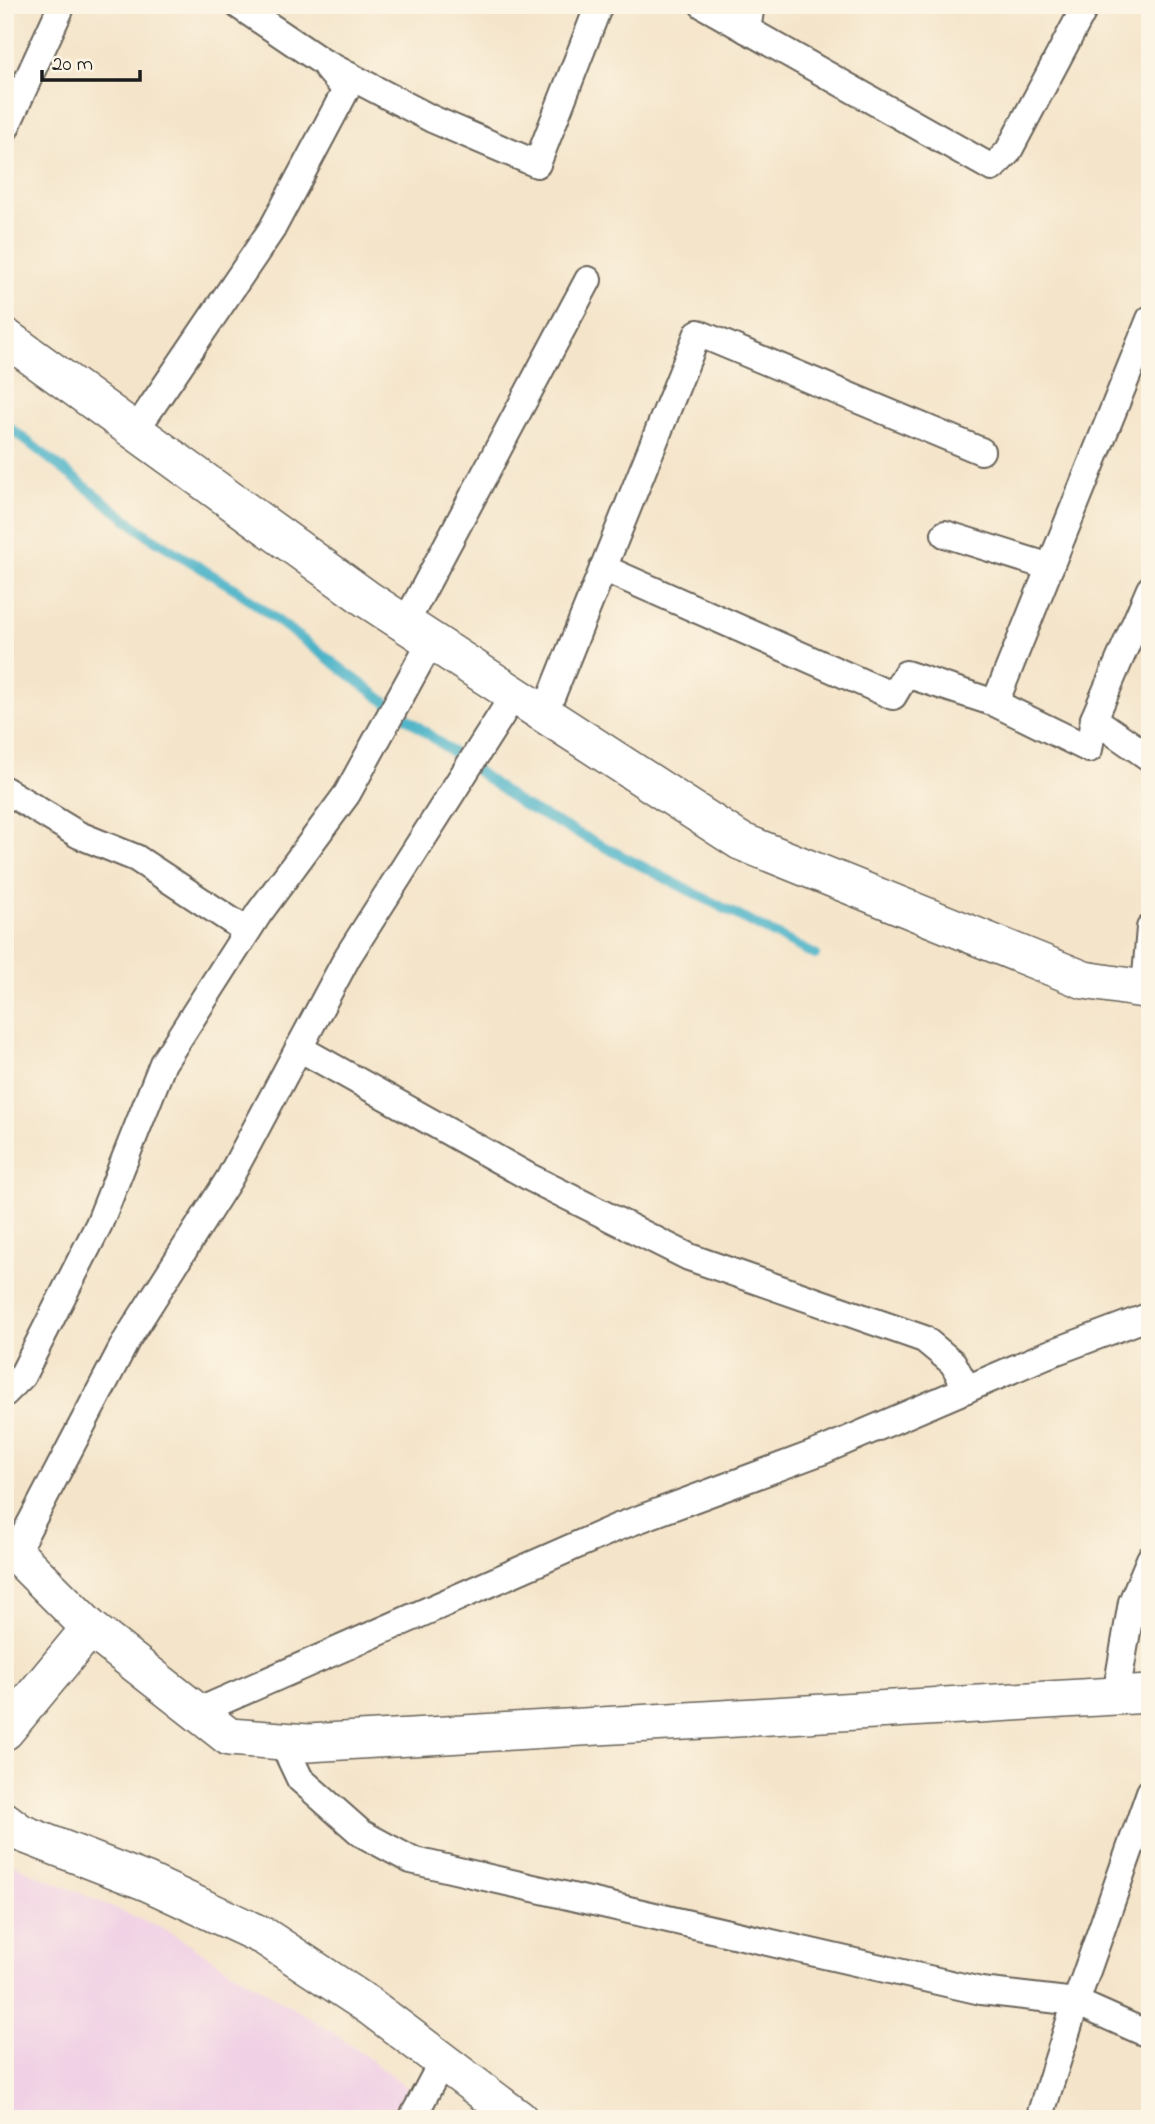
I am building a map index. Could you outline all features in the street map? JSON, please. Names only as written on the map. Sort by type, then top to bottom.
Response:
[{"type":"street","points":[[5,130],[62,5]]},
{"type":"street","points":[[238,5],[321,61],[432,119],[537,164],[599,5]]},
{"type":"street","points":[[703,5],[749,18],[992,168],[1008,152],[1086,5]]},
{"type":"street","points":[[135,431],[272,229],[346,90],[321,61]]},
{"type":"street","points":[[5,1393],[22,1376],[99,1224],[163,1063],[247,931],[347,794],[418,632],[588,280]]},
{"type":"street","points":[[995,703],[1150,319]]},
{"type":"street","points":[[981,451],[698,333],[603,568],[529,705],[348,956],[229,1179],[126,1341],[10,1550],[90,1628],[229,1737],[308,1743],[1133,1695],[1132,1602],[1150,1559]]},
{"type":"street","points":[[5,337],[367,599],[740,841],[1084,980],[1147,989],[1150,928]]},
{"type":"street","points":[[945,534],[1050,567]]},
{"type":"street","points":[[603,568],[892,696],[906,674],[995,703],[1089,749],[1094,719],[1150,589]]},
{"type":"street","points":[[1094,719],[1150,758]]},
{"type":"street","points":[[5,790],[79,835],[135,858],[247,931]]},
{"type":"street","points":[[299,1048],[531,1178],[689,1257],[924,1339],[953,1363],[967,1389]]},
{"type":"street","points":[[197,1712],[618,1527],[822,1451],[1046,1355],[1150,1316]]},
{"type":"street","points":[[5,1731],[90,1628]]},
{"type":"street","points":[[282,1741],[299,1779],[361,1833],[411,1860],[981,1991],[1076,2001],[1150,2035]]},
{"type":"street","points":[[1039,2119],[1076,2001],[1150,1792]]},
{"type":"street","points":[[5,1821],[21,1833],[147,1882],[265,1937],[368,2006],[519,2119]]},
{"type":"street","points":[[412,2119],[443,2060]]},
{"type":"shaded area","points":[[5,1861],[166,1930],[339,2036],[449,2119],[5,2119]]},
{"type":"waterway","points":[[5,424],[147,535],[237,590],[521,804],[815,955]]}]
